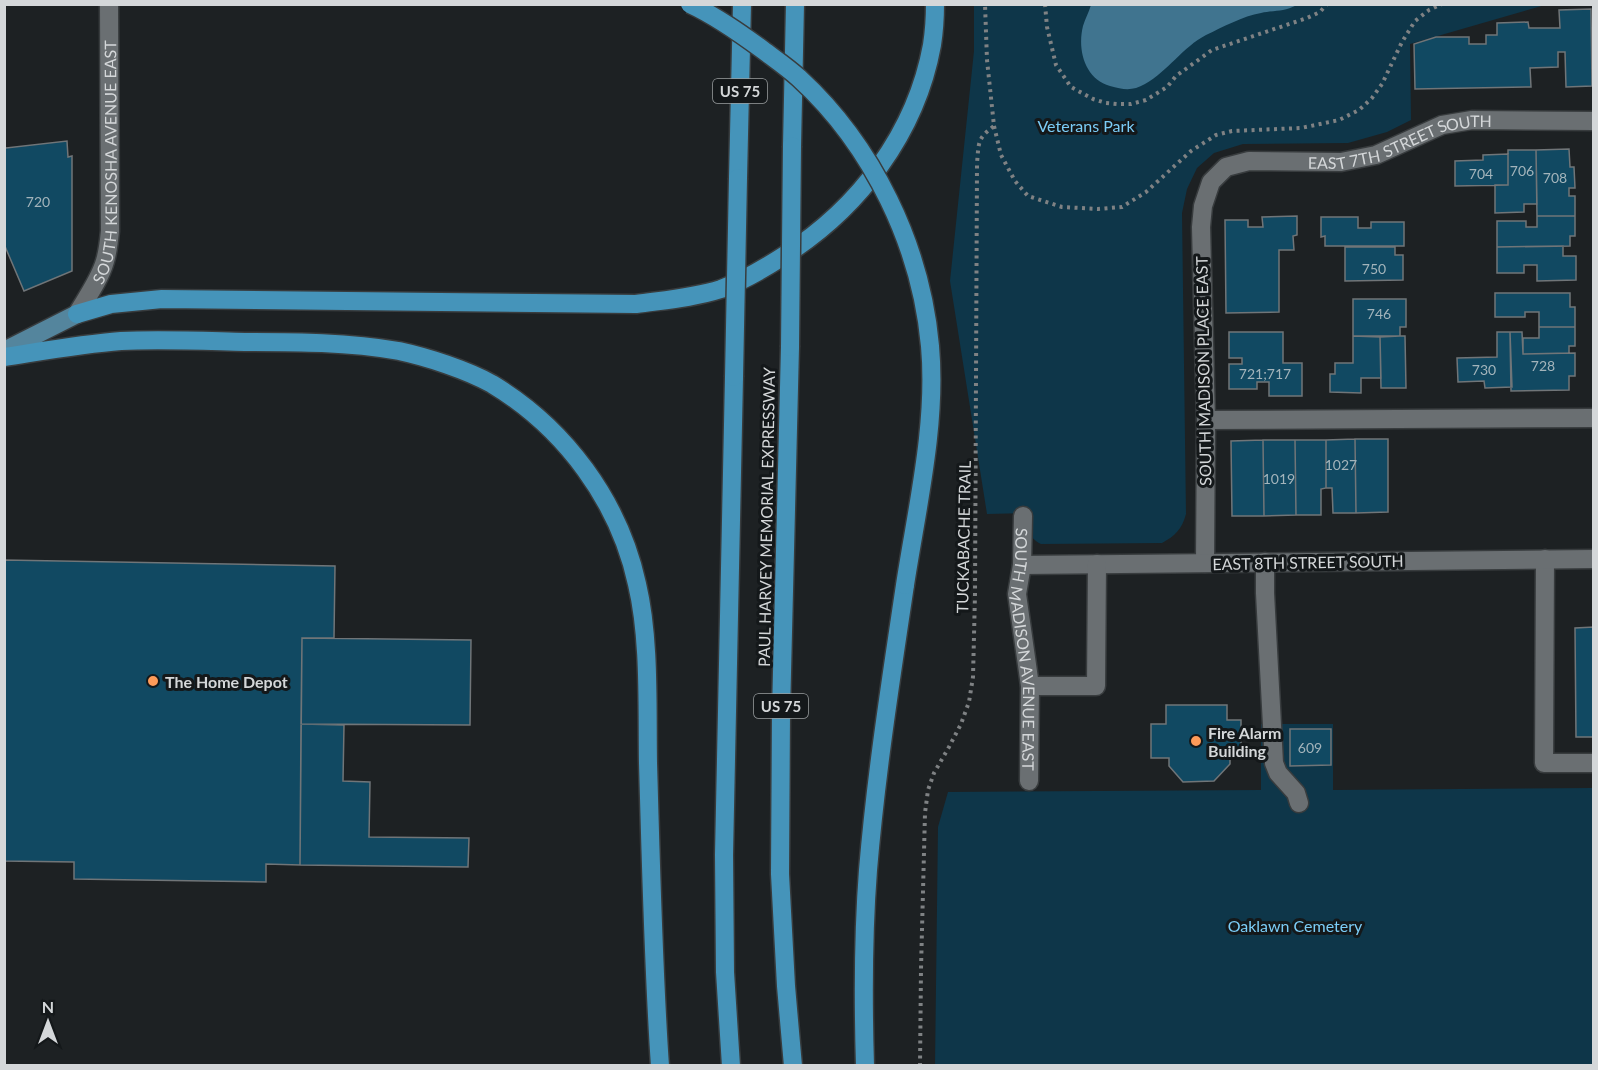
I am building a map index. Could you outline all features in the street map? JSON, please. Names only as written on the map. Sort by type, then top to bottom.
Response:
[{"type":"highway","points":[[690,4],[722,21],[798,77],[842,125],[868,161],[899,222],[921,286],[930,346],[930,411],[927,444],[893,664],[868,871],[864,993],[865,1065]]},
{"type":"highway","name":"PAUL HARVEY MEMORIAL EXPRESSWAY","points":[[731,1065],[725,972],[724,855],[742,4]]},
{"type":"highway","name":"PAUL HARVEY MEMORIAL EXPRESSWAY","points":[[793,1065],[780,874],[795,4]]},
{"type":"highway","points":[[78,314],[111,304],[162,299],[636,303],[688,297],[722,288],[762,270],[809,240],[862,189],[888,156],[910,115],[923,81],[932,44],[935,4]]},
{"type":"highway","points":[[4,357],[120,341],[164,340],[305,342],[358,345],[400,351],[446,364],[491,384],[530,412],[564,442],[591,477],[610,510],[627,548],[642,610],[646,663],[654,961],[660,1065]]},
{"type":"main road","points":[[4,351],[78,314]]},
{"type":"street","name":"SOUTH KENOSHA AVENUE EAST","points":[[78,314],[105,263],[110,231],[109,4]]},
{"type":"street","name":"EAST 7TH STREET SOUTH","points":[[1211,182],[1226,167],[1249,161],[1341,162],[1376,154],[1442,124],[1472,120],[1593,121]]},
{"type":"street","name":"SOUTH MADISON PLACE EAST","points":[[1205,563],[1206,420],[1201,227],[1203,206],[1211,182]]},
{"type":"street","points":[[1206,420],[1593,418]]},
{"type":"street","name":"SOUTH MADISON AVENUE EAST","points":[[1023,516],[1022,565],[1017,594],[1030,686],[1029,781]]},
{"type":"street","points":[[1545,559],[1544,763],[1593,763]]},
{"type":"street","name":"EAST 8TH STREET SOUTH","points":[[1022,565],[1593,559]]},
{"type":"street","points":[[1265,562],[1274,763],[1278,773],[1296,793],[1299,803]]},
{"type":"street","points":[[1030,686],[1096,686],[1097,564]]},
{"type":"path","points":[[985,4],[987,60],[994,126],[1001,155],[1015,181],[1028,196],[1062,207],[1098,208],[1122,207],[1146,192],[1191,151],[1215,135],[1232,131],[1301,128],[1339,120],[1359,110],[1382,84],[1415,21],[1429,10],[1442,4]]},
{"type":"path","points":[[1045,4],[1047,27],[1056,65],[1071,87],[1093,99],[1117,104],[1131,104],[1146,100],[1167,87],[1176,76],[1212,50],[1307,18],[1320,12],[1327,4]]},
{"type":"path","name":"TUCKABACHE TRAIL","points":[[920,1065],[925,813],[928,790],[934,772],[961,724],[969,702],[973,677],[977,163],[982,135],[994,126]]},
{"type":"green space","name":"Veterans Park","points":[[974,5],[1545,5],[1410,44],[1411,120],[1387,132],[1348,143],[1243,144],[1214,153],[1197,168],[1187,189],[1182,213],[1186,514],[1182,524],[1171,538],[1162,543],[1041,544],[1031,535],[1027,513],[987,514],[950,281],[974,51]]},
{"type":"green space","name":"Oaklawn Cemetery","points":[[1261,724],[1333,724],[1333,790],[1593,788],[1593,1065],[935,1066],[938,827],[948,792],[1261,790]]},
{"type":"shaded area","points":[[1091,4],[1297,5],[1247,17],[1206,35],[1153,79],[1136,88],[1128,89],[1101,82],[1094,77],[1085,62],[1081,35]]},
{"type":"building","points":[[1591,9],[1592,86],[1566,87],[1565,52],[1558,52],[1558,67],[1530,68],[1531,87],[1415,89],[1414,44],[1436,37],[1469,37],[1469,44],[1486,44],[1486,35],[1497,35],[1497,23],[1528,22],[1529,28],[1560,28],[1559,10]]},
{"type":"building","points":[[67,141],[68,157],[72,156],[72,271],[24,291],[4,244],[4,146],[6,148]]},
{"type":"building","points":[[1569,149],[1570,167],[1574,167],[1575,188],[1569,188],[1569,196],[1575,196],[1575,216],[1537,216],[1536,150]]},
{"type":"building","points":[[1508,150],[1536,150],[1537,204],[1524,204],[1524,212],[1495,213],[1495,185],[1508,185]]},
{"type":"building","points":[[1508,154],[1508,185],[1455,186],[1455,161],[1483,160],[1483,155]]},
{"type":"building","points":[[1297,216],[1297,235],[1293,236],[1294,250],[1279,250],[1279,312],[1226,313],[1225,220],[1248,220],[1248,227],[1263,227],[1262,217]]},
{"type":"building","points":[[1537,216],[1575,216],[1575,236],[1570,236],[1570,246],[1497,247],[1497,221],[1526,221],[1526,227],[1537,227]]},
{"type":"building","points":[[1321,217],[1358,217],[1358,228],[1371,228],[1371,222],[1404,222],[1404,246],[1325,246],[1325,236],[1321,237]]},
{"type":"building","points":[[1563,246],[1563,256],[1576,256],[1576,280],[1537,281],[1537,265],[1524,265],[1524,273],[1497,273],[1497,247]]},
{"type":"building","points":[[1345,247],[1395,247],[1395,255],[1403,255],[1403,280],[1345,281]]},
{"type":"building","points":[[1495,293],[1570,293],[1570,307],[1575,307],[1575,327],[1539,327],[1539,312],[1525,312],[1525,317],[1495,317]]},
{"type":"building","points":[[1353,299],[1406,299],[1406,327],[1400,327],[1400,336],[1353,336]]},
{"type":"building","points":[[1539,327],[1575,327],[1575,346],[1569,346],[1569,353],[1523,354],[1523,338],[1539,338]]},
{"type":"building","points":[[1229,332],[1283,332],[1283,363],[1302,363],[1302,396],[1269,396],[1269,382],[1257,382],[1257,389],[1229,389],[1229,364],[1242,364],[1242,358],[1229,358]]},
{"type":"building","points":[[1497,332],[1510,332],[1512,387],[1485,388],[1484,381],[1458,382],[1457,358],[1497,357]]},
{"type":"building","points":[[1510,332],[1522,332],[1523,354],[1575,353],[1575,376],[1569,376],[1569,390],[1511,391]]},
{"type":"building","points":[[1353,336],[1380,337],[1381,378],[1361,378],[1361,393],[1330,392],[1330,374],[1335,374],[1335,363],[1353,363]]},
{"type":"building","points":[[1405,336],[1406,388],[1381,388],[1380,337]]},
{"type":"building","points":[[1355,439],[1356,513],[1333,513],[1332,488],[1326,488],[1326,440]]},
{"type":"building","points":[[1355,439],[1388,439],[1388,512],[1356,513]]},
{"type":"building","points":[[1263,440],[1264,516],[1232,516],[1231,441]]},
{"type":"building","points":[[1263,440],[1295,440],[1296,515],[1264,516]]},
{"type":"building","points":[[1295,440],[1326,440],[1326,488],[1321,489],[1321,515],[1296,515]]},
{"type":"building","name":"The Home Depot","points":[[4,560],[335,566],[334,638],[302,638],[300,865],[266,864],[266,882],[74,879],[74,862],[4,861]]},
{"type":"building","points":[[1594,627],[1594,737],[1576,737],[1575,628]]},
{"type":"building","points":[[302,638],[471,640],[470,725],[301,724]]},
{"type":"building","name":"Fire Alarm Building","points":[[1166,705],[1227,705],[1227,720],[1241,720],[1241,757],[1230,757],[1230,764],[1214,781],[1183,782],[1169,766],[1169,758],[1151,758],[1151,724],[1166,724]]},
{"type":"building","points":[[301,724],[344,725],[343,781],[370,782],[369,837],[469,838],[468,867],[300,865]]},
{"type":"building","points":[[1290,729],[1331,729],[1331,765],[1290,766]]},
{"type":"place","name":"The Home Depot","points":[[153,681]]},
{"type":"place","name":"Fire Alarm Building","points":[[1196,741]]}]
